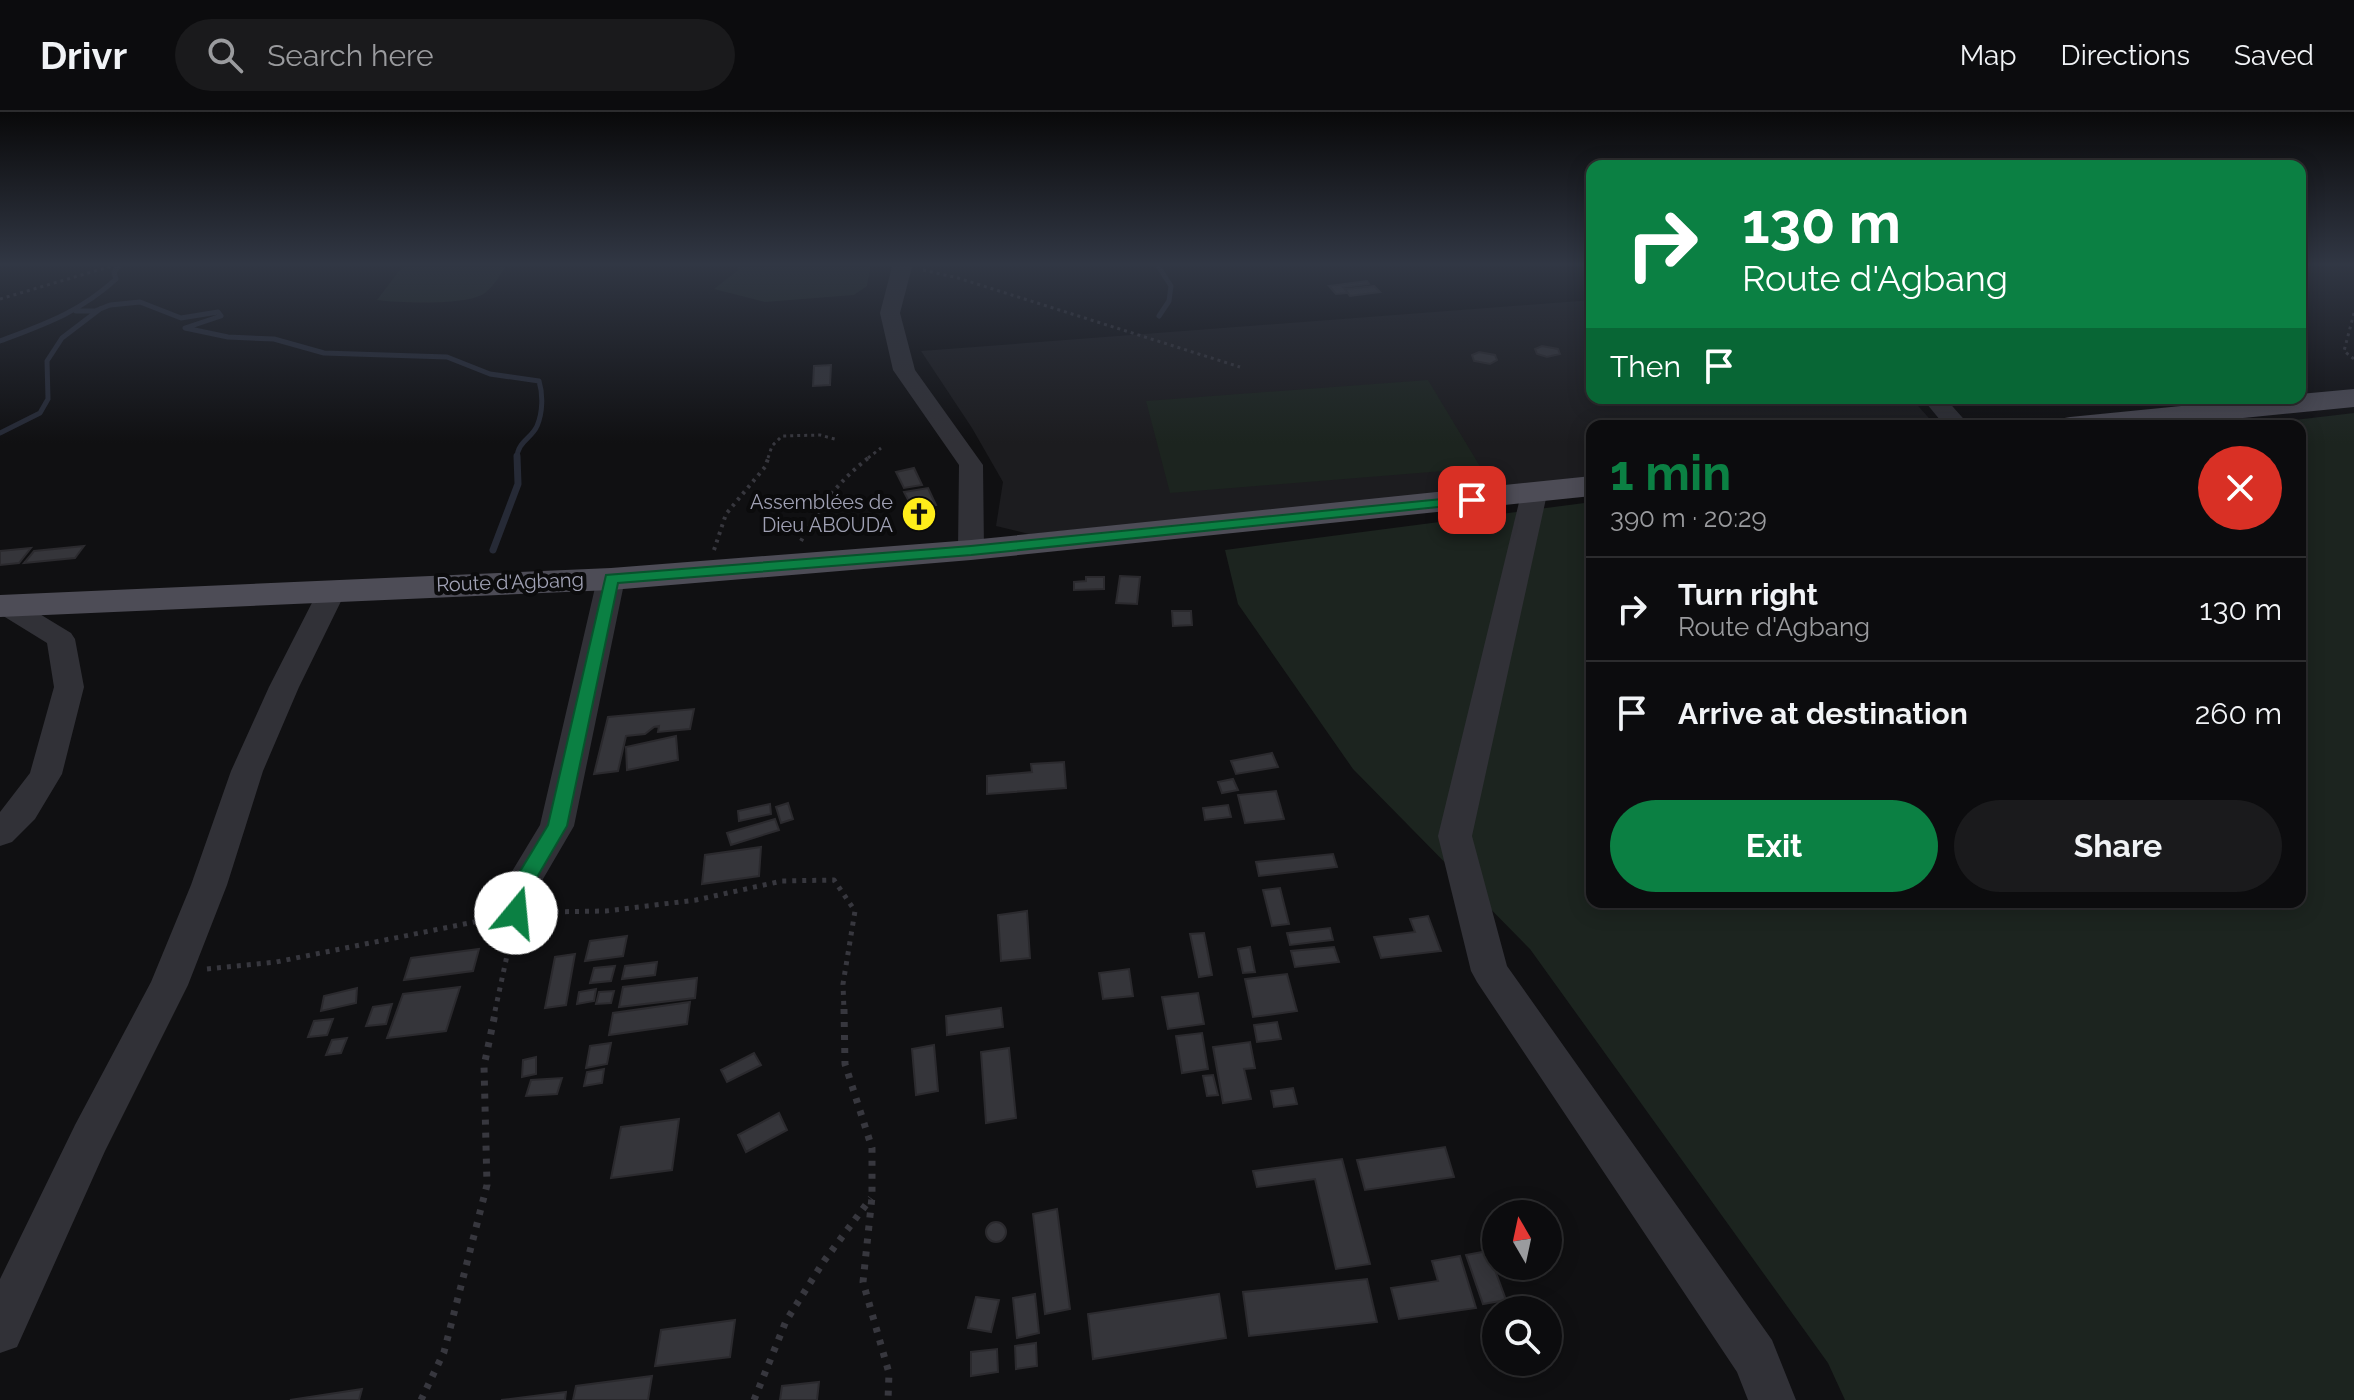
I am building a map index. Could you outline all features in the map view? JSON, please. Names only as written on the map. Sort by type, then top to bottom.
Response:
[{"type":"main road","points":[[2306,403],[2354,398]]},
{"type":"main road","points":[[2131,420],[2293,404]]},
{"type":"main road","name":"Route d'Agbang","points":[[2,606],[611,579],[971,550],[1586,487]]},
{"type":"street","points":[[892,323],[904,370],[971,465],[971,550]]},
{"type":"street","points":[[1938,404],[1953,420]]},
{"type":"street","points":[[1534,494],[1455,836],[1490,971],[1755,1357],[1772,1400]]},
{"type":"street","points":[[516,913],[526,878],[557,826],[611,579]]},
{"type":"street","points":[[0,1330],[90,1138],[175,972],[209,885],[247,771],[284,687],[333,589]]},
{"type":"street","points":[[0,833],[23,810],[46,774],[69,687],[61,639],[2,606]]},
{"type":"path","points":[[1101,323],[1240,367]]},
{"type":"path","points":[[2351,323],[2344,351],[2354,359]]},
{"type":"path","points":[[702,571],[715,550],[726,514],[765,467],[772,446],[782,436],[799,434],[838,440]]},
{"type":"path","points":[[784,565],[805,536],[812,520],[849,472],[881,448]]},
{"type":"path","points":[[175,972],[276,962],[516,913],[606,911],[696,900],[782,881],[834,880],[855,911],[843,984],[845,1064],[872,1148],[872,1197],[863,1282],[889,1373],[888,1400]]},
{"type":"path","points":[[421,1400],[444,1352],[487,1185],[484,1066],[516,913]]},
{"type":"path","points":[[754,1400],[786,1321],[824,1261],[872,1197]]},
{"type":"shaded area","points":[[1288,323],[1586,323],[1586,404],[1916,404],[1931,420],[1586,420],[1586,478],[1405,499],[1029,534],[996,526],[1003,482],[921,351]]},
{"type":"shaded area","points":[[1428,380],[1481,468],[1170,493],[1146,401]]},
{"type":"shaded area","points":[[2354,413],[2354,1400],[1845,1400],[1828,1363],[1530,949],[1353,769],[1238,604],[1225,550],[1586,503],[1586,908],[2306,908],[2306,420],[2295,420]]},
{"type":"building","points":[[1542,346],[1558,349],[1560,354],[1547,357],[1537,354],[1535,349]]},
{"type":"building","points":[[1479,352],[1495,355],[1497,360],[1490,364],[1474,361],[1472,355]]},
{"type":"building","points":[[831,365],[830,385],[813,386],[814,366]]},
{"type":"building","points":[[914,468],[922,485],[904,488],[896,472]]},
{"type":"building","points":[[928,488],[936,505],[913,509],[904,492]]},
{"type":"building","points":[[84,546],[75,558],[24,563],[34,551]]},
{"type":"building","points":[[31,548],[19,563],[0,565],[0,551]]},
{"type":"building","points":[[1120,576],[1140,577],[1137,604],[1116,603]]},
{"type":"building","points":[[1086,577],[1104,577],[1104,589],[1074,590],[1074,582],[1086,581]]},
{"type":"building","points":[[1172,611],[1191,611],[1192,625],[1173,626]]},
{"type":"building","points":[[694,709],[690,729],[658,732],[659,726],[645,734],[626,736],[618,771],[594,774],[608,717]]},
{"type":"building","points":[[676,736],[678,760],[627,770],[626,747]]},
{"type":"building","points":[[1272,753],[1278,767],[1236,774],[1231,761]]},
{"type":"building","points":[[1064,762],[1066,788],[987,794],[987,776],[1032,772],[1031,764]]},
{"type":"building","points":[[1233,779],[1238,790],[1222,793],[1218,782]]},
{"type":"building","points":[[1276,791],[1284,819],[1245,823],[1238,795]]},
{"type":"building","points":[[788,803],[793,819],[781,823],[776,807]]},
{"type":"building","points":[[770,804],[771,814],[739,821],[738,811]]},
{"type":"building","points":[[1228,805],[1231,817],[1205,820],[1203,808]]},
{"type":"building","points":[[775,819],[779,830],[731,845],[727,833]]},
{"type":"building","points":[[761,847],[759,876],[702,884],[705,855]]},
{"type":"building","points":[[1333,854],[1337,867],[1259,876],[1256,862]]},
{"type":"building","points":[[1280,888],[1289,924],[1272,926],[1263,890]]},
{"type":"building","points":[[1027,911],[1030,958],[1001,961],[998,915]]},
{"type":"building","points":[[1428,916],[1441,951],[1381,958],[1374,937],[1415,932],[1410,919]]},
{"type":"building","points":[[1330,928],[1333,940],[1290,945],[1287,933]]},
{"type":"building","points":[[1204,933],[1212,975],[1199,977],[1190,934]]},
{"type":"building","points":[[627,936],[623,956],[585,961],[590,941]]},
{"type":"building","points":[[1250,947],[1255,972],[1243,973],[1238,949]]},
{"type":"building","points":[[1334,947],[1339,962],[1295,967],[1291,951]]},
{"type":"building","points":[[479,949],[473,971],[404,980],[411,958]]},
{"type":"building","points":[[575,954],[566,1005],[545,1008],[555,957]]},
{"type":"building","points":[[657,962],[655,975],[622,979],[625,966]]},
{"type":"building","points":[[615,966],[611,981],[590,983],[594,968]]},
{"type":"building","points":[[1129,969],[1133,996],[1103,999],[1099,973]]},
{"type":"building","points":[[1287,974],[1297,1011],[1253,1017],[1245,979]]},
{"type":"building","points":[[697,978],[695,998],[619,1007],[623,987]]},
{"type":"building","points":[[460,987],[446,1031],[387,1038],[403,994]]},
{"type":"building","points":[[357,988],[356,1003],[321,1011],[324,996]]},
{"type":"building","points":[[596,989],[594,1001],[577,1004],[579,992]]},
{"type":"building","points":[[614,991],[611,1003],[596,1004],[599,992]]},
{"type":"building","points":[[1198,993],[1204,1024],[1168,1029],[1162,997]]},
{"type":"building","points":[[690,1002],[687,1024],[609,1035],[613,1013]]},
{"type":"building","points":[[392,1004],[386,1024],[366,1026],[373,1007]]},
{"type":"building","points":[[1001,1008],[1003,1027],[947,1035],[946,1016]]},
{"type":"building","points":[[333,1019],[327,1035],[308,1037],[314,1021]]},
{"type":"building","points":[[1277,1022],[1281,1039],[1257,1042],[1254,1025]]},
{"type":"building","points":[[1202,1033],[1208,1069],[1182,1073],[1176,1036]]},
{"type":"building","points":[[347,1038],[341,1053],[326,1055],[332,1040]]},
{"type":"building","points":[[1250,1042],[1255,1068],[1244,1069],[1251,1099],[1223,1103],[1213,1047]]},
{"type":"building","points":[[611,1043],[607,1064],[586,1068],[590,1046]]},
{"type":"building","points":[[934,1045],[938,1091],[916,1095],[912,1049]]},
{"type":"building","points":[[1009,1048],[1016,1118],[986,1123],[981,1052]]},
{"type":"building","points":[[754,1053],[761,1065],[727,1082],[721,1070]]},
{"type":"building","points":[[536,1057],[536,1074],[522,1077],[523,1060]]},
{"type":"building","points":[[604,1069],[602,1083],[584,1086],[587,1072]]},
{"type":"building","points":[[1213,1075],[1218,1095],[1207,1096],[1203,1076]]},
{"type":"building","points":[[562,1078],[557,1094],[526,1096],[531,1080]]},
{"type":"building","points":[[1293,1088],[1297,1104],[1274,1107],[1271,1091]]},
{"type":"building","points":[[779,1113],[787,1130],[746,1152],[738,1135]]},
{"type":"building","points":[[679,1119],[672,1170],[611,1178],[621,1127]]},
{"type":"building","points":[[1445,1147],[1454,1177],[1365,1190],[1357,1160]]},
{"type":"building","points":[[1342,1159],[1370,1264],[1336,1269],[1315,1179],[1257,1187],[1253,1171]]},
{"type":"building","points":[[1057,1209],[1070,1309],[1045,1314],[1033,1214]]},
{"type":"building","points":[[992,1222],[1000,1222],[1006,1232],[1000,1242],[992,1242],[986,1236],[986,1228]]},
{"type":"building","points":[[1482,1252],[1482,1280],[1499,1280],[1505,1296],[1482,1296],[1482,1301],[1466,1255]]},
{"type":"building","points":[[1460,1256],[1476,1308],[1399,1319],[1391,1288],[1438,1281],[1432,1261]]},
{"type":"building","points":[[1367,1279],[1377,1322],[1249,1336],[1243,1292]]},
{"type":"building","points":[[1035,1294],[1039,1333],[1017,1338],[1013,1298]]},
{"type":"building","points":[[1219,1294],[1226,1338],[1093,1359],[1088,1314]]},
{"type":"building","points":[[976,1297],[999,1300],[991,1332],[968,1328]]},
{"type":"building","points":[[735,1320],[730,1357],[655,1366],[661,1330]]},
{"type":"building","points":[[1036,1343],[1037,1366],[1016,1369],[1015,1346]]},
{"type":"building","points":[[997,1349],[998,1372],[971,1376],[971,1352]]},
{"type":"building","points":[[652,1376],[648,1400],[573,1400],[576,1386]]},
{"type":"building","points":[[819,1382],[817,1400],[780,1400],[782,1386]]},
{"type":"building","points":[[362,1389],[359,1400],[290,1400]]},
{"type":"building","points":[[566,1392],[565,1400],[501,1400]]},
{"type":"waterway","points":[[0,341],[47,323]]},
{"type":"waterway","points":[[0,433],[40,413],[48,399],[47,361],[62,338],[82,323]]},
{"type":"waterway","points":[[200,323],[185,328],[228,337],[274,339],[324,353],[447,357],[490,374],[539,381],[542,403],[539,421],[519,448],[517,458]]},
{"type":"waterway","points":[[493,550],[518,484],[517,458]]},
{"type":"place","name":"Assemblées de Dieu ABOUDA","points":[[919,514]]},
{"type":"route","points":[[516,913],[526,878],[557,826],[611,579],[971,550],[1472,500]]}]
